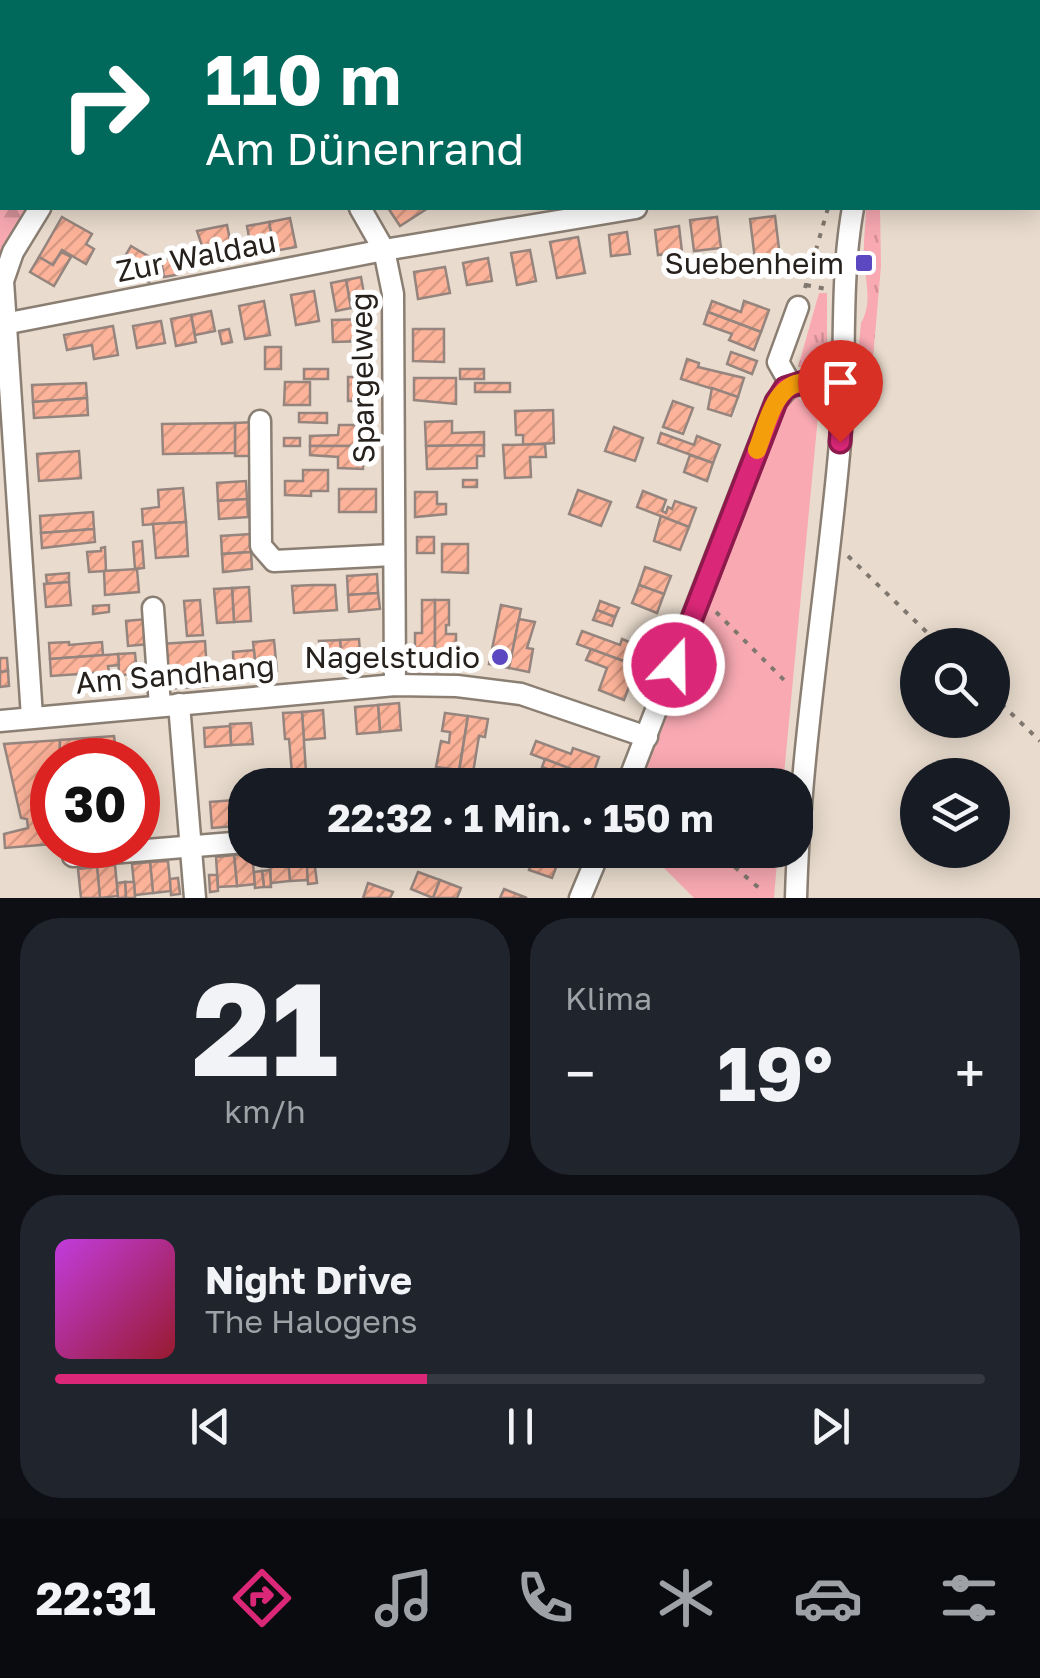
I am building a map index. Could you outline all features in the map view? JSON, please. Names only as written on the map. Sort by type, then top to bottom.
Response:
[{"type":"street","points":[[32,716],[12,582],[4,281],[14,252],[39,210]]},
{"type":"street","name":"Spargelweg","points":[[361,210],[384,250],[393,294],[395,686]]},
{"type":"street","name":"Zur Waldau","points":[[4,324],[598,210]]},
{"type":"street","points":[[796,898],[798,828],[844,383],[844,292],[853,210]]},
{"type":"street","points":[[791,385],[778,362],[798,306]]},
{"type":"street","points":[[635,768],[776,402],[791,385],[844,383]]},
{"type":"street","points":[[260,422],[261,546],[274,560],[394,555]]},
{"type":"street","points":[[153,608],[196,898]]},
{"type":"street","name":"Am Sandhang","points":[[0,720],[395,686],[457,686],[520,694],[647,737]]},
{"type":"street","points":[[160,849],[228,843]]},
{"type":"street","points":[[580,898],[592,868]]},
{"type":"path","points":[[798,306],[827,210]]},
{"type":"path","points":[[830,538],[923,628]]},
{"type":"path","points":[[701,597],[784,680]]},
{"type":"path","points":[[1010,712],[1040,741]]},
{"type":"path","points":[[736,868],[760,889]]},
{"type":"green space","points":[[0,210],[26,210],[0,261]]},
{"type":"green space","points":[[866,210],[880,210],[881,266],[869,404],[853,409],[867,299]]},
{"type":"green space","points":[[819,293],[827,293],[827,359],[822,366],[798,367]]},
{"type":"green space","points":[[794,394],[818,416],[785,768],[642,768],[782,401]]},
{"type":"green space","points":[[664,868],[776,868],[774,898],[694,898]]},
{"type":"building","points":[[389,210],[425,210],[400,226]]},
{"type":"building","points":[[775,216],[782,273],[757,276],[750,219]]},
{"type":"building","points":[[62,217],[92,234],[86,244],[94,249],[86,264],[62,250],[53,265],[39,257]]},
{"type":"building","points":[[717,217],[721,248],[694,251],[690,220]]},
{"type":"building","points":[[290,218],[296,247],[274,251],[269,222]]},
{"type":"building","points":[[269,222],[274,251],[252,255],[247,226]]},
{"type":"building","points":[[227,225],[234,261],[209,266],[197,231]]},
{"type":"building","points":[[679,226],[682,252],[658,255],[655,230]]},
{"type":"building","points":[[627,232],[630,254],[611,256],[609,235]]},
{"type":"building","points":[[578,237],[585,273],[557,278],[550,242]]},
{"type":"building","points":[[131,246],[160,263],[149,282],[120,265]]},
{"type":"building","points":[[530,250],[536,281],[517,285],[511,253]]},
{"type":"building","points":[[61,252],[71,257],[54,286],[30,272],[39,257],[53,265]]},
{"type":"building","points":[[178,257],[181,274],[164,277],[161,260]]},
{"type":"building","points":[[488,258],[492,281],[467,285],[463,263]]},
{"type":"building","points":[[445,267],[450,293],[418,299],[414,272]]},
{"type":"building","points":[[361,277],[366,305],[351,308],[346,280]]},
{"type":"building","points":[[346,280],[351,308],[336,311],[331,283]]},
{"type":"building","points":[[314,291],[319,321],[296,325],[291,295]]},
{"type":"building","points":[[264,301],[270,335],[245,339],[239,306]]},
{"type":"building","points":[[712,301],[741,312],[744,301],[769,310],[761,332],[708,312]]},
{"type":"building","points":[[211,311],[215,331],[195,335],[191,315]]},
{"type":"building","points":[[708,312],[761,332],[754,350],[729,340],[732,334],[704,324]]},
{"type":"building","points":[[191,315],[196,342],[176,346],[171,319]]},
{"type":"building","points":[[367,319],[368,341],[333,342],[332,320]]},
{"type":"building","points":[[161,321],[165,343],[137,348],[133,326]]},
{"type":"building","points":[[113,326],[118,355],[94,359],[92,345],[67,350],[64,335]]},
{"type":"building","points":[[229,329],[232,342],[222,344],[219,331]]},
{"type":"building","points":[[413,329],[444,329],[444,362],[413,361]]},
{"type":"building","points":[[371,345],[372,360],[355,360],[355,346]]},
{"type":"building","points":[[265,347],[281,347],[281,369],[265,369]]},
{"type":"building","points":[[731,352],[757,361],[752,374],[727,364]]},
{"type":"building","points":[[687,359],[699,363],[698,367],[744,378],[738,397],[681,379]]},
{"type":"building","points":[[304,369],[328,369],[328,379],[304,379]]},
{"type":"building","points":[[460,369],[484,369],[484,379],[460,379]]},
{"type":"building","points":[[348,377],[371,377],[371,401],[348,401]]},
{"type":"building","points":[[414,378],[456,378],[456,404],[414,400]]},
{"type":"building","points":[[285,382],[310,382],[310,405],[284,405]]},
{"type":"building","points":[[86,383],[87,398],[33,402],[32,385]]},
{"type":"building","points":[[475,383],[510,383],[510,392],[475,392]]},
{"type":"building","points":[[712,388],[738,397],[731,416],[708,409]]},
{"type":"building","points":[[87,398],[88,415],[34,418],[33,402]]},
{"type":"building","points":[[673,401],[693,408],[683,434],[663,427]]},
{"type":"building","points":[[553,410],[554,443],[523,445],[523,435],[516,435],[515,411]]},
{"type":"building","points":[[299,413],[327,413],[327,423],[299,422]]},
{"type":"building","points":[[452,421],[452,433],[484,432],[484,445],[426,446],[425,422]]},
{"type":"building","points":[[255,422],[255,456],[235,456],[235,423]]},
{"type":"building","points":[[235,423],[235,453],[163,454],[162,424]]},
{"type":"building","points":[[339,425],[363,425],[363,446],[310,446],[310,436],[338,435]]},
{"type":"building","points":[[614,427],[643,438],[635,461],[605,451]]},
{"type":"building","points":[[661,433],[694,445],[697,436],[720,445],[713,463],[658,443]]},
{"type":"building","points":[[284,438],[300,438],[300,446],[284,446]]},
{"type":"building","points":[[545,444],[546,457],[530,457],[531,477],[505,478],[503,445]]},
{"type":"building","points":[[484,445],[484,456],[477,456],[477,468],[427,469],[426,446]]},
{"type":"building","points":[[310,446],[363,446],[363,469],[338,468],[338,457],[310,455]]},
{"type":"building","points":[[79,451],[81,478],[39,481],[37,454]]},
{"type":"building","points":[[690,455],[713,463],[707,481],[684,472]]},
{"type":"building","points":[[303,470],[328,470],[328,491],[311,491],[311,496],[285,495],[285,481],[303,481]]},
{"type":"building","points":[[463,480],[477,480],[477,487],[463,487]]},
{"type":"building","points":[[246,481],[247,499],[218,501],[217,483]]},
{"type":"building","points":[[183,488],[186,522],[143,525],[142,509],[159,507],[158,490]]},
{"type":"building","points":[[339,489],[376,489],[376,512],[339,512]]},
{"type":"building","points":[[578,490],[611,502],[601,526],[569,514]]},
{"type":"building","points":[[643,491],[666,500],[662,511],[666,513],[675,501],[696,508],[689,527],[637,507]]},
{"type":"building","points":[[415,492],[437,492],[437,504],[446,504],[446,514],[415,517]]},
{"type":"building","points":[[247,499],[248,517],[219,519],[218,501]]},
{"type":"building","points":[[93,512],[94,529],[41,533],[40,516]]},
{"type":"building","points":[[661,516],[689,527],[680,550],[654,541]]},
{"type":"building","points":[[186,522],[188,556],[156,558],[153,524]]},
{"type":"building","points":[[94,529],[95,542],[42,548],[41,533]]},
{"type":"building","points":[[250,534],[251,552],[222,554],[221,536]]},
{"type":"building","points":[[417,537],[434,537],[434,553],[417,553]]},
{"type":"building","points":[[142,541],[144,568],[135,569],[133,542]]},
{"type":"building","points":[[442,544],[468,544],[468,573],[442,572]]},
{"type":"building","points":[[105,547],[106,571],[89,572],[87,552]]},
{"type":"building","points":[[251,552],[252,569],[223,572],[222,554]]},
{"type":"building","points":[[645,567],[671,576],[664,594],[639,585]]},
{"type":"building","points":[[137,569],[139,592],[105,595],[104,571]]},
{"type":"building","points":[[69,573],[69,582],[47,584],[46,575]]},
{"type":"building","points":[[377,574],[378,593],[348,595],[347,576]]},
{"type":"building","points":[[69,582],[71,605],[46,607],[44,584]]},
{"type":"building","points":[[335,585],[337,610],[294,613],[292,586]]},
{"type":"building","points":[[639,585],[664,594],[657,613],[632,603]]},
{"type":"building","points":[[249,587],[251,621],[234,622],[232,588]]},
{"type":"building","points":[[232,588],[234,622],[217,623],[214,589]]},
{"type":"building","points":[[378,593],[380,609],[349,612],[348,595]]},
{"type":"building","points":[[200,600],[203,635],[187,636],[184,601]]},
{"type":"building","points":[[422,600],[435,600],[435,660],[415,659],[415,633],[422,633]]},
{"type":"building","points":[[435,600],[449,600],[446,634],[456,634],[456,660],[435,660]]},
{"type":"building","points":[[600,601],[619,608],[615,617],[597,610]]},
{"type":"building","points":[[109,605],[109,612],[93,614],[93,606]]},
{"type":"building","points":[[501,605],[521,609],[509,668],[489,664]]},
{"type":"building","points":[[597,610],[615,617],[612,626],[593,620]]},
{"type":"building","points":[[147,619],[149,644],[128,646],[126,621]]},
{"type":"building","points":[[519,619],[535,622],[527,648],[533,649],[529,672],[509,668]]},
{"type":"building","points":[[582,631],[620,645],[622,639],[644,648],[637,666],[577,644]]},
{"type":"building","points":[[359,639],[361,664],[342,666],[340,640]]},
{"type":"building","points":[[274,640],[277,671],[256,673],[253,642]]},
{"type":"building","points":[[340,640],[342,666],[321,667],[319,641]]},
{"type":"building","points":[[205,641],[208,686],[164,689],[161,644]]},
{"type":"building","points":[[102,642],[103,655],[50,659],[49,643]]},
{"type":"building","points":[[591,649],[637,666],[624,700],[599,690],[607,668],[586,660]]},
{"type":"building","points":[[254,650],[256,673],[234,674],[233,652]]},
{"type":"building","points":[[135,653],[137,674],[119,675],[118,654]]},
{"type":"building","points":[[118,654],[119,665],[108,666],[109,672],[51,676],[50,659]]},
{"type":"building","points":[[0,658],[7,658],[8,671],[0,672]]},
{"type":"building","points":[[8,671],[9,686],[0,687],[0,672]]},
{"type":"building","points":[[399,703],[401,730],[380,732],[378,705]]},
{"type":"building","points":[[378,705],[380,732],[357,734],[355,707]]},
{"type":"building","points":[[323,710],[325,738],[304,740],[302,712]]},
{"type":"building","points":[[302,712],[306,768],[292,768],[283,713]]},
{"type":"building","points":[[445,713],[468,716],[459,768],[436,767],[441,741],[449,743],[450,732],[442,731]]},
{"type":"building","points":[[468,716],[488,719],[485,737],[479,736],[474,768],[460,768]]},
{"type":"building","points":[[251,723],[253,744],[231,745],[230,724]]},
{"type":"building","points":[[230,726],[231,745],[205,747],[204,728]]},
{"type":"building","points":[[536,741],[571,754],[573,748],[599,757],[595,768],[568,768],[531,754]]},
{"type":"building","points":[[30,742],[30,846],[5,848],[4,834],[28,828],[27,819],[21,818],[4,744]]},
{"type":"building","points":[[545,759],[568,768],[545,768]]},
{"type":"building","points":[[228,800],[228,827],[212,828],[210,802]]},
{"type":"building","points":[[228,856],[228,868],[235,868],[237,886],[218,887],[216,857]]},
{"type":"building","points":[[160,861],[168,861],[171,891],[153,893],[151,868],[160,868]]},
{"type":"building","points":[[97,868],[115,868],[118,896],[100,898]]},
{"type":"building","points":[[97,868],[100,898],[81,898],[78,869]]},
{"type":"building","points":[[132,868],[151,868],[153,893],[135,895]]},
{"type":"building","points":[[235,868],[253,868],[255,884],[237,886]]},
{"type":"building","points":[[270,868],[289,868],[290,881],[271,883]]},
{"type":"building","points":[[289,868],[307,868],[308,880],[290,881]]},
{"type":"building","points":[[307,868],[315,868],[317,883],[308,884]]},
{"type":"building","points":[[530,868],[556,868],[552,878]]},
{"type":"building","points":[[270,870],[271,887],[264,887],[262,871]]},
{"type":"building","points":[[262,871],[264,887],[255,888],[254,872]]},
{"type":"building","points":[[418,872],[440,880],[433,898],[411,889]]},
{"type":"building","points":[[209,875],[217,875],[218,891],[210,892]]},
{"type":"building","points":[[178,878],[180,894],[171,895],[170,879]]},
{"type":"building","points":[[440,880],[461,888],[457,898],[433,898]]},
{"type":"building","points":[[125,882],[134,882],[135,898],[126,898]]},
{"type":"building","points":[[125,882],[126,898],[118,898],[117,883]]},
{"type":"building","points":[[368,883],[393,892],[390,898],[363,898]]},
{"type":"building","points":[[504,889],[527,898],[500,898]]},
{"type":"slow traffic","points":[[757,450],[776,402],[785,388],[799,383]]},
{"type":"place","name":"Suebenheim","points":[[864,263]]},
{"type":"place","name":"Nagelstudio","points":[[500,657]]},
{"type":"route","points":[[674,665],[776,402],[785,388],[804,382],[844,383],[840,442]]}]
